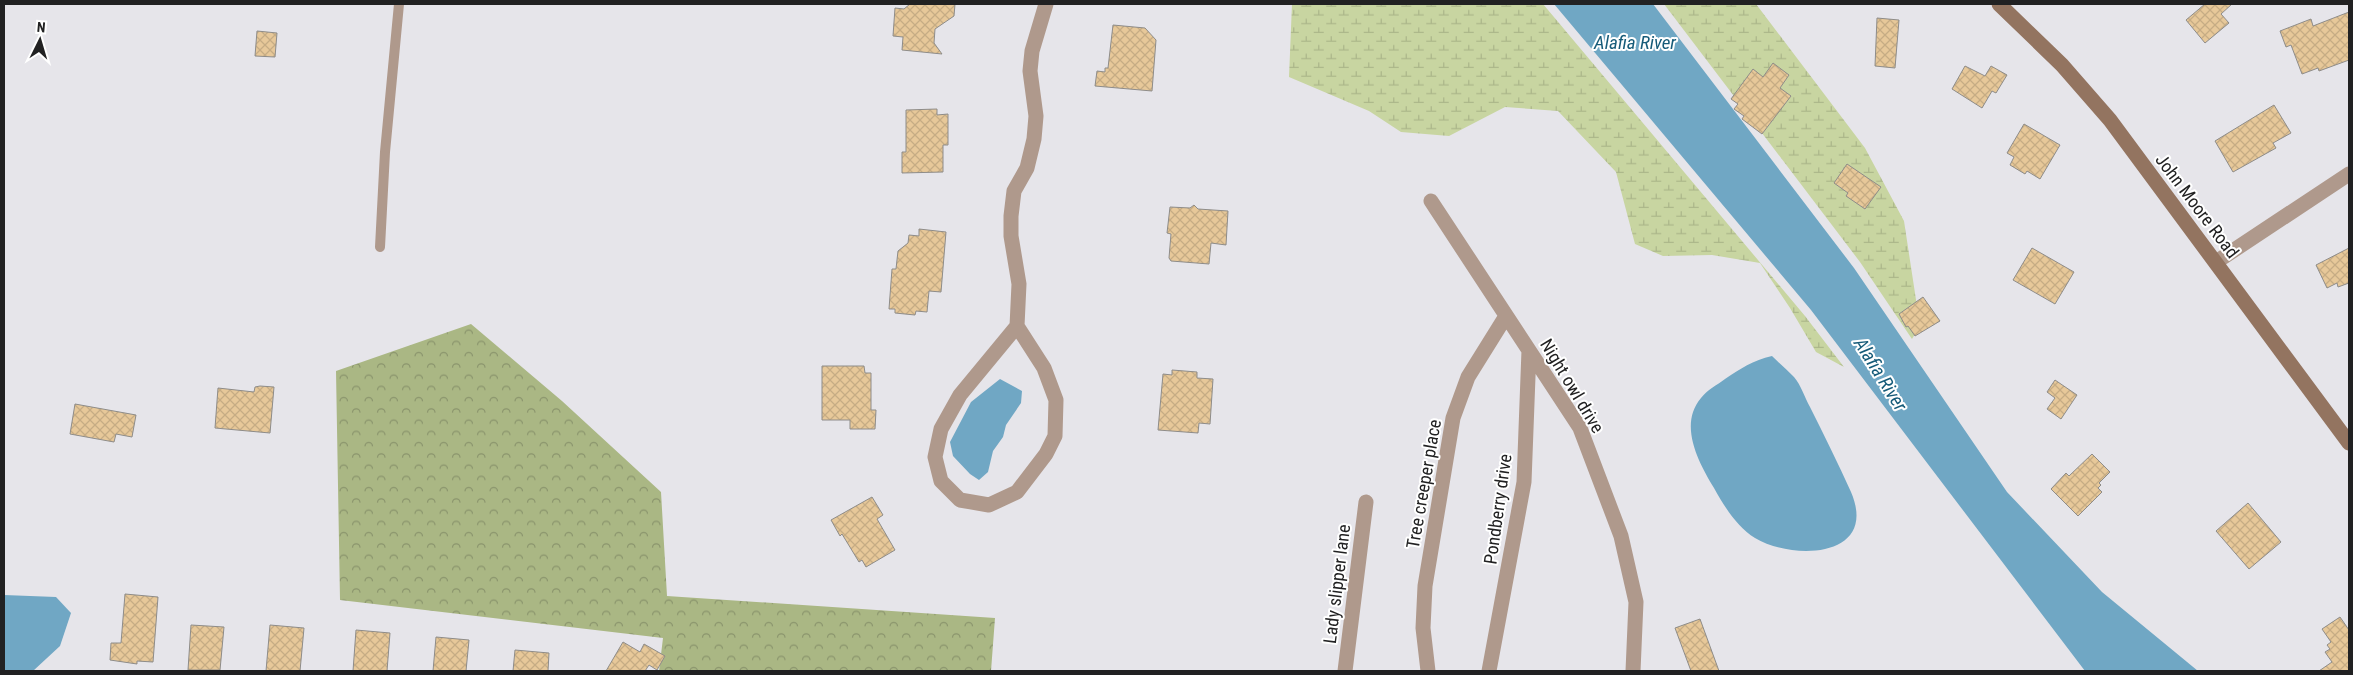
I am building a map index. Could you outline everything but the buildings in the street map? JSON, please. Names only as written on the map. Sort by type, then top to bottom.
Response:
[{"type":"street","points":[[1017,326],[960,395],[941,429],[935,457],[941,481],[960,500],[989,505],[1017,492],[1046,454],[1054,436],[1056,400],[1044,368],[1017,326],[1019,284],[1011,236],[1014,191],[1027,168],[1034,139],[1036,116],[1030,70],[1032,52],[1046,4]]},
{"type":"street","name":"John Moore Road","points":[[1999,4],[2056,58],[2092,99],[2216,262],[2349,443]]},
{"type":"street","points":[[2216,262],[2349,174]]},
{"type":"street","name":"Night owl drive","points":[[1431,201],[1580,428],[1621,536],[1636,602],[1633,671]]},
{"type":"street","name":"Tree creeper place","points":[[1428,671],[1423,628],[1425,586],[1453,418],[1468,377],[1506,316]]},
{"type":"street","name":"Pondberry drive","points":[[1489,671],[1524,482],[1529,350]]},
{"type":"street","name":"Lady slipper lane","points":[[1345,671],[1366,502]]},
{"type":"lane","points":[[380,247],[385,152],[399,4]]},
{"type":"green space","points":[[1292,4],[1543,4],[1805,316],[1844,367],[1816,352],[1760,263],[1712,255],[1663,256],[1635,244],[1616,172],[1558,111],[1505,107],[1449,136],[1401,132],[1369,111],[1289,77]]},
{"type":"green space","points":[[1664,4],[1756,4],[1865,148],[1904,221],[1920,326],[1912,339],[1860,262]]},
{"type":"green space","points":[[471,324],[562,401],[661,492],[667,596],[995,618],[991,671],[659,671],[663,638],[340,600],[336,371]]},
{"type":"water","name":"Alafia River","points":[[1554,4],[1653,4],[1854,268],[2007,492],[2102,592],[2198,671],[2085,671],[1811,310]]},
{"type":"water","points":[[1772,356],[1799,384],[1851,492],[1856,514],[1853,530],[1843,542],[1828,548],[1809,551],[1790,550],[1771,545],[1748,533],[1722,502],[1702,467],[1693,444],[1691,420],[1694,409],[1703,395],[1741,368]]},
{"type":"water","points":[[1000,379],[1022,391],[1021,403],[1006,425],[1003,437],[993,451],[988,472],[979,480],[970,474],[953,456],[950,442],[971,402]]},
{"type":"water","points":[[4,595],[56,597],[71,613],[60,646],[33,671],[4,671]]}]
